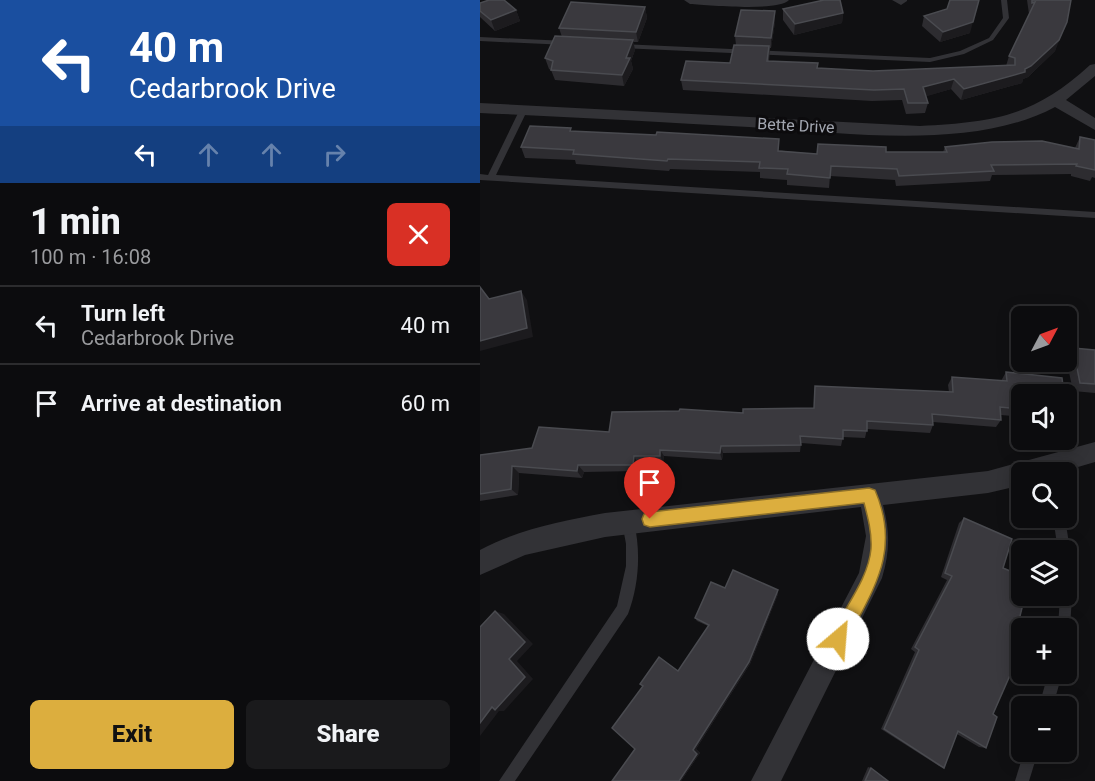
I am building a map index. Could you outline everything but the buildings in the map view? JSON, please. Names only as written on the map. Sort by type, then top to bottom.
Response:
[{"type":"street","points":[[690,0],[751,3],[783,0]]},
{"type":"street","name":"Bette Drive","points":[[480,108],[920,131],[969,129],[1005,123],[1035,113],[1078,86],[1095,68]]},
{"type":"street","points":[[1056,101],[1095,125]]},
{"type":"street","points":[[1067,462],[1095,452]]},
{"type":"street","points":[[480,562],[544,537],[628,522],[988,482],[1011,477]]},
{"type":"street","points":[[766,781],[870,578],[879,550],[878,526],[869,495]]},
{"type":"lane","points":[[610,45],[930,60],[962,53],[991,39],[1006,18],[1004,0]]},
{"type":"lane","points":[[480,39],[575,44]]},
{"type":"lane","points":[[491,178],[523,111]]},
{"type":"lane","points":[[480,177],[1095,215]]},
{"type":"lane","points":[[506,781],[623,609],[632,579],[633,539],[628,522]]},
{"type":"lane","points":[[1022,781],[1028,762]]},
{"type":"route","points":[[650,519],[869,495],[878,526],[879,550],[870,578],[838,639]]}]
